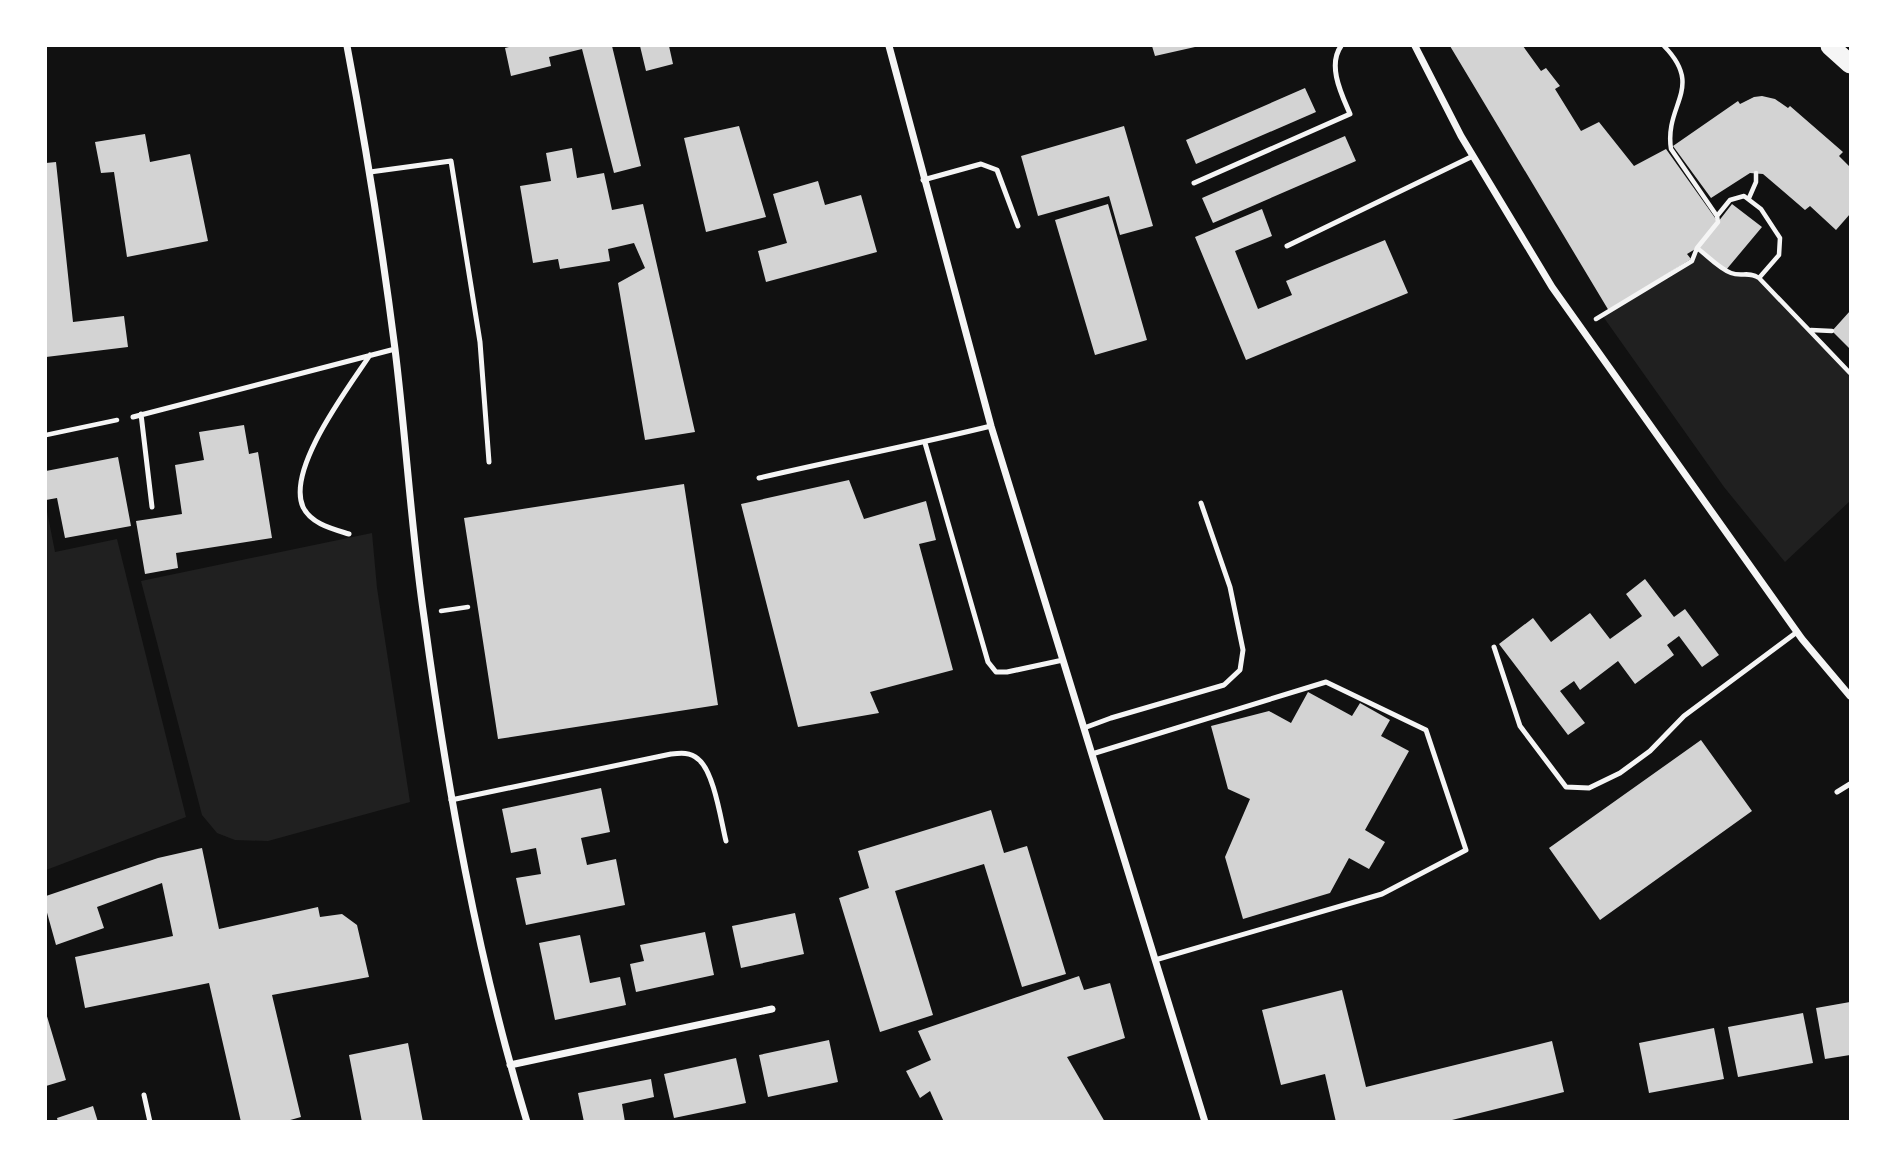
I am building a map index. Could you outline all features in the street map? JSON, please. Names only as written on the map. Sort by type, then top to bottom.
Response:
[{"type":"highway","points":[[1830,46],[1850,64]]},
{"type":"street","points":[[347,46],[370,172],[395,349],[423,614],[451,800],[486,976],[527,1122]]},
{"type":"street","points":[[889,46],[991,426],[1205,1122]]},
{"type":"street","points":[[1415,46],[1473,156],[1552,287],[1797,632],[1850,696]]},
{"type":"street","points":[[510,1065],[772,1009]]},
{"type":"lane","points":[[1194,183],[1350,114],[1336,76],[1337,50],[1340,46]]},
{"type":"lane","points":[[1287,246],[1473,156]]},
{"type":"lane","points":[[370,172],[451,161],[480,342],[489,462]]},
{"type":"lane","points":[[923,180],[981,163],[997,170],[1018,226]]},
{"type":"lane","points":[[133,416],[395,349]]},
{"type":"lane","points":[[349,534],[314,521],[303,508],[300,491],[304,468],[315,441],[370,355]]},
{"type":"lane","points":[[141,414],[152,506]]},
{"type":"lane","points":[[759,478],[867,453],[926,443],[991,426]]},
{"type":"lane","points":[[926,443],[988,662],[996,672],[1007,672],[1063,660]]},
{"type":"lane","points":[[1084,729],[1111,718],[1224,685],[1240,670],[1244,650],[1230,587],[1201,503]]},
{"type":"lane","points":[[1494,647],[1520,726],[1566,787],[1590,788],[1620,773],[1650,751],[1684,716],[1797,632]]},
{"type":"lane","points":[[1092,754],[1326,682],[1426,730],[1466,849],[1382,894],[1155,960]]},
{"type":"lane","points":[[451,800],[686,753],[699,759],[708,772],[726,841]]},
{"type":"lane","points":[[1837,792],[1850,784]]},
{"type":"lane","points":[[144,1095],[150,1122]]},
{"type":"path","points":[[1580,328],[1676,275],[1692,261],[1697,247],[1718,222],[1717,216],[1671,149],[1670,138],[1684,76],[1680,65],[1664,46]]},
{"type":"path","points":[[1749,198],[1756,182],[1756,173]]},
{"type":"path","points":[[1717,216],[1735,197],[1740,196],[1749,198],[1761,209],[1780,238],[1779,255],[1759,278]]},
{"type":"path","points":[[1697,247],[1733,274],[1754,274],[1759,278],[1850,373]]},
{"type":"path","points":[[1810,330],[1832,331]]},
{"type":"path","points":[[46,435],[133,416]]},
{"type":"shaded area","points":[[1697,248],[1733,274],[1754,274],[1850,373],[1850,501],[1785,562],[1724,487],[1602,315],[1692,261]]},
{"type":"shaded area","points":[[46,506],[55,552],[117,539],[186,817],[46,870]]},
{"type":"shaded area","points":[[372,533],[377,588],[410,802],[268,841],[235,840],[217,833],[202,815],[141,581]]},
{"type":"building","points":[[612,46],[641,166],[614,173],[582,49],[549,57],[551,66],[511,76],[505,48]]},
{"type":"building","points":[[640,46],[669,46],[673,64],[646,71]]},
{"type":"building","points":[[1152,46],[1194,46],[1195,47],[1155,56]]},
{"type":"building","points":[[1450,46],[1523,46],[1541,71],[1546,68],[1560,86],[1555,89],[1581,131],[1599,122],[1634,166],[1666,149],[1718,222],[1732,204],[1762,227],[1726,270],[1697,248],[1687,254],[1691,259],[1609,311]]},
{"type":"building","points":[[1305,88],[1316,112],[1196,164],[1186,140]]},
{"type":"building","points":[[1762,96],[1775,99],[1788,108],[1790,106],[1843,152],[1839,156],[1850,167],[1850,214],[1836,230],[1810,206],[1805,210],[1763,174],[1750,173],[1711,198],[1673,146],[1738,101],[1740,104]]},
{"type":"building","points":[[739,126],[766,217],[706,232],[684,138]]},
{"type":"building","points":[[1124,126],[1153,226],[1120,235],[1109,196],[1038,216],[1021,156]]},
{"type":"building","points":[[145,134],[150,162],[190,154],[208,241],[127,257],[114,172],[101,173],[95,142]]},
{"type":"building","points":[[1345,136],[1356,161],[1213,223],[1202,198]]},
{"type":"building","points":[[572,148],[577,178],[604,173],[612,210],[643,204],[695,432],[645,440],[618,283],[645,268],[634,243],[608,249],[610,261],[560,269],[558,259],[533,263],[520,186],[551,181],[546,153]]},
{"type":"building","points":[[56,162],[73,322],[124,316],[128,347],[46,357],[46,163]]},
{"type":"building","points":[[818,181],[825,205],[861,195],[877,252],[766,282],[758,251],[787,243],[773,194]]},
{"type":"building","points":[[1108,204],[1147,340],[1095,355],[1055,220]]},
{"type":"building","points":[[1262,209],[1272,236],[1235,251],[1258,309],[1292,295],[1286,281],[1385,240],[1408,293],[1246,360],[1195,237]]},
{"type":"building","points":[[1850,311],[1850,349],[1832,331]]},
{"type":"building","points":[[244,425],[249,454],[258,452],[272,538],[176,553],[178,568],[145,574],[136,521],[182,514],[175,465],[204,460],[199,432]]},
{"type":"building","points":[[118,457],[131,526],[65,538],[57,498],[46,500],[46,471]]},
{"type":"building","points":[[849,480],[864,519],[926,501],[936,540],[919,544],[953,670],[870,692],[879,713],[798,727],[741,504]]},
{"type":"building","points":[[684,484],[718,705],[498,739],[464,518]]},
{"type":"building","points":[[1645,579],[1674,617],[1685,609],[1719,655],[1702,667],[1679,636],[1667,645],[1674,655],[1635,684],[1618,661],[1580,690],[1574,681],[1560,691],[1585,723],[1568,735],[1499,644],[1533,618],[1551,642],[1590,613],[1610,639],[1642,616],[1626,594]]},
{"type":"building","points":[[1308,692],[1352,716],[1360,703],[1390,720],[1381,736],[1409,751],[1365,830],[1385,842],[1369,869],[1349,858],[1330,893],[1243,919],[1225,857],[1250,799],[1228,789],[1211,726],[1269,711],[1291,723]]},
{"type":"building","points":[[1701,740],[1752,811],[1600,920],[1549,848]]},
{"type":"building","points":[[601,788],[610,832],[581,838],[587,865],[616,859],[625,905],[526,925],[516,878],[541,874],[536,848],[511,853],[502,809]]},
{"type":"building","points":[[991,810],[1004,853],[1027,846],[1066,974],[1022,987],[984,864],[895,891],[933,1015],[880,1032],[839,898],[869,888],[858,851]]},
{"type":"building","points":[[202,848],[219,929],[318,907],[320,917],[342,914],[357,925],[369,977],[272,995],[301,1117],[283,1122],[241,1122],[209,983],[85,1008],[75,957],[173,936],[162,883],[97,907],[104,928],[56,945],[46,909],[46,896],[158,858]]},
{"type":"building","points":[[795,913],[804,954],[741,968],[732,926]]},
{"type":"building","points":[[705,932],[714,975],[636,992],[630,964],[644,961],[640,945]]},
{"type":"building","points":[[580,935],[590,983],[620,977],[626,1005],[555,1020],[539,943]]},
{"type":"building","points":[[1079,976],[1084,990],[1110,983],[1125,1038],[1067,1057],[1105,1122],[944,1122],[930,1091],[920,1098],[906,1071],[931,1060],[918,1031]]},
{"type":"building","points":[[1342,990],[1366,1087],[1552,1041],[1564,1092],[1444,1122],[1336,1122],[1325,1074],[1281,1085],[1262,1010]]},
{"type":"building","points":[[1850,1002],[1850,1055],[1825,1059],[1816,1008]]},
{"type":"building","points":[[46,1013],[66,1080],[46,1086]]},
{"type":"building","points":[[1803,1013],[1813,1063],[1738,1077],[1728,1027]]},
{"type":"building","points":[[1714,1028],[1724,1079],[1649,1093],[1639,1043]]},
{"type":"building","points":[[829,1040],[838,1082],[768,1097],[759,1055]]},
{"type":"building","points":[[408,1043],[423,1122],[362,1122],[349,1055]]},
{"type":"building","points":[[736,1058],[746,1103],[674,1118],[664,1074]]},
{"type":"building","points":[[651,1079],[654,1097],[622,1104],[625,1122],[584,1122],[578,1093]]},
{"type":"building","points":[[93,1106],[98,1122],[58,1122],[57,1118]]}]
